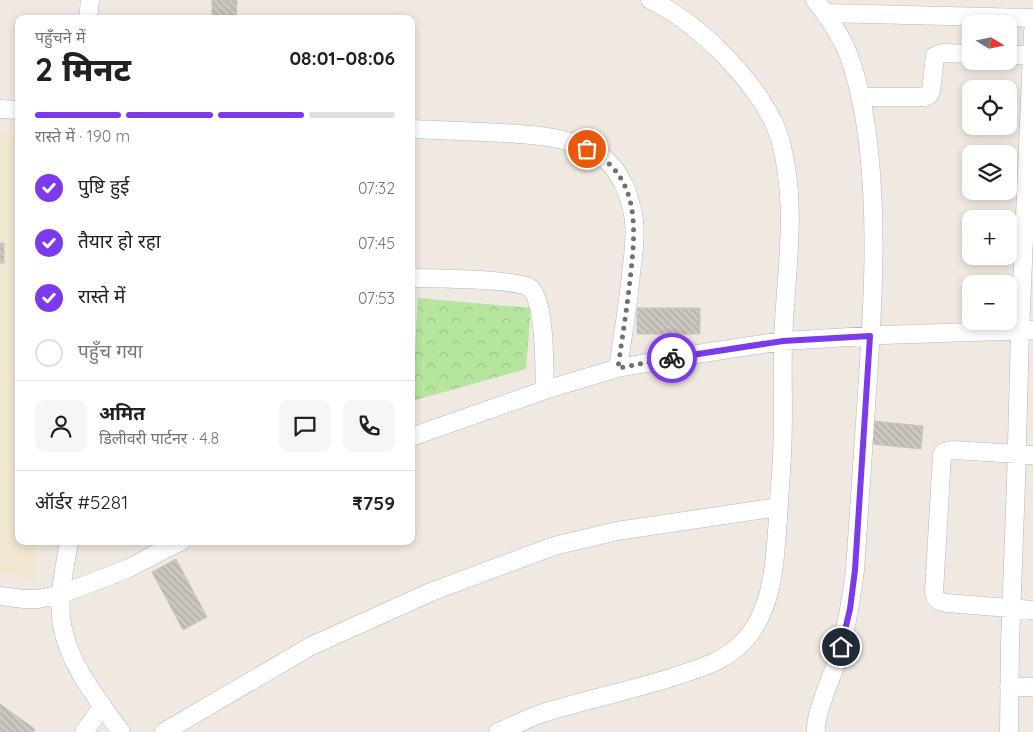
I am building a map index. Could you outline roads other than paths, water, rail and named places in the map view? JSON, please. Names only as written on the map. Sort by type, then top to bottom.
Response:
[{"type":"street","points":[[88,15],[90,0]]},
{"type":"street","points":[[498,732],[541,714],[640,688],[724,658],[742,643],[751,632],[764,607],[774,567],[782,454],[783,341],[791,205],[780,139],[771,114],[756,92],[722,53],[665,6],[650,0]]},
{"type":"street","points":[[820,7],[1033,18]]},
{"type":"street","points":[[816,732],[817,719],[836,662],[850,609],[855,570],[870,336],[874,223],[866,124],[856,78],[844,44],[820,7]]},
{"type":"street","points":[[1008,732],[1016,482],[1025,454],[1033,31]]},
{"type":"street","points":[[860,97],[929,95],[931,92],[935,56],[942,53],[962,54]]},
{"type":"street","points":[[1018,55],[1033,55]]},
{"type":"street","points":[[0,109],[15,110]]},
{"type":"street","points":[[415,129],[527,134],[557,139],[587,149],[602,156],[611,164],[622,180],[630,198],[634,222],[634,245],[618,368]]},
{"type":"street","points":[[415,278],[505,282],[521,284],[530,288],[536,296],[541,311],[545,390]]},
{"type":"street","points":[[415,436],[545,390],[618,368],[783,341],[1027,330]]},
{"type":"street","points":[[1025,454],[953,450],[944,452],[942,455],[934,592],[935,598],[938,601],[947,603],[1033,610]]},
{"type":"street","points":[[164,732],[311,646],[431,592],[554,546],[617,530],[779,507]]},
{"type":"street","points":[[68,545],[62,594],[62,623],[66,642],[81,672],[121,732]]},
{"type":"street","points":[[0,596],[38,599],[62,594],[127,569],[174,545]]},
{"type":"street","points":[[1009,687],[1033,687]]},
{"type":"street","points":[[84,732],[103,706]]}]
